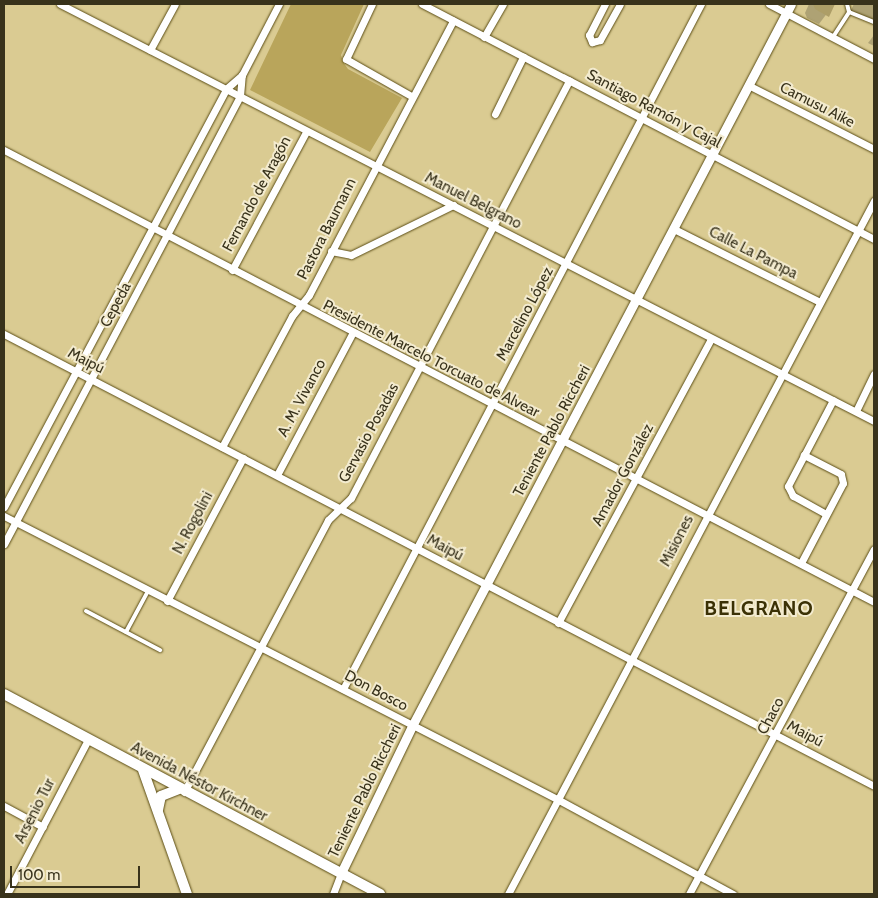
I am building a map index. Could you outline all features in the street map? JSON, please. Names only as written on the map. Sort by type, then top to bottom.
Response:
[{"type":"main road","name":"Avenida Néstor Kirchner","points":[[4,694],[181,791],[380,894]]},
{"type":"main road","points":[[143,770],[187,894]]},
{"type":"main road","points":[[158,814],[162,796],[181,791]]},
{"type":"street","name":"Manuel Belgrano","points":[[62,4],[306,132],[453,205],[567,266],[874,421]]},
{"type":"street","points":[[150,50],[175,4]]},
{"type":"street","name":"Cepeda","points":[[4,507],[226,89],[242,75],[279,4]]},
{"type":"street","points":[[372,4],[346,59],[412,96]]},
{"type":"street","name":"Santiago Ramón y Cajal","points":[[422,4],[874,239]]},
{"type":"street","points":[[484,37],[503,4]]},
{"type":"street","points":[[605,4],[589,35],[592,42],[600,40],[620,4]]},
{"type":"street","name":"Marcelino López","points":[[343,690],[567,266],[701,4]]},
{"type":"street","points":[[769,4],[874,59]]},
{"type":"street","name":"Teniente Pablo Riccheri","points":[[341,873],[412,726],[791,4]]},
{"type":"street","name":"Pastora Baumann","points":[[222,447],[292,316],[301,306],[332,251],[453,20]]},
{"type":"street","points":[[495,114],[523,57]]},
{"type":"street","name":"Cepeda","points":[[4,544],[168,236],[240,96],[242,75]]},
{"type":"street","name":"Gervasio Posadas","points":[[181,791],[328,520],[350,498],[569,81]]},
{"type":"street","name":"Camusu Aike","points":[[748,86],[874,150]]},
{"type":"street","name":"Fernando de Aragón","points":[[232,270],[306,132]]},
{"type":"street","name":"Presidente Marcelo Torcuato de Alvear","points":[[4,150],[352,334],[705,517],[801,563],[874,602]]},
{"type":"street","name":"Misiones","points":[[508,894],[632,661],[705,517],[784,374],[874,201]]},
{"type":"street","points":[[332,251],[351,255],[453,205]]},
{"type":"street","name":"Calle La Pampa","points":[[674,229],[820,302]]},
{"type":"street","name":"Maipú","points":[[4,334],[874,786]]},
{"type":"street","name":"A. M. Vivanco","points":[[277,475],[352,334]]},
{"type":"street","name":"Amador González","points":[[558,623],[711,339]]},
{"type":"street","points":[[856,411],[874,374]]},
{"type":"street","points":[[826,514],[789,492],[788,486],[833,400]]},
{"type":"street","points":[[801,563],[842,478],[841,474],[804,455]]},
{"type":"street","name":"N. Rogolini","points":[[167,601],[243,458]]},
{"type":"street","name":"Don Bosco","points":[[4,516],[559,800],[733,894]]},
{"type":"street","name":"Chaco","points":[[689,894],[777,735],[854,591],[874,549]]},
{"type":"street","name":"Arsenio Tur","points":[[7,894],[88,740]]},
{"type":"street","points":[[4,806],[43,827]]},
{"type":"street","points":[[333,894],[341,873]]},
{"type":"lane","points":[[833,37],[848,12],[847,4]]},
{"type":"lane","points":[[848,12],[874,22]]},
{"type":"lane","points":[[126,632],[148,591]]},
{"type":"lane","points":[[86,611],[160,650]]},
{"type":"shaded area","points":[[291,4],[364,4],[341,55],[343,62],[348,69],[402,98],[370,152],[250,90]]},
{"type":"building","points":[[813,4],[835,4],[829,17],[815,9]]},
{"type":"district","name":"BELGRANO","points":[[759,608]]}]
